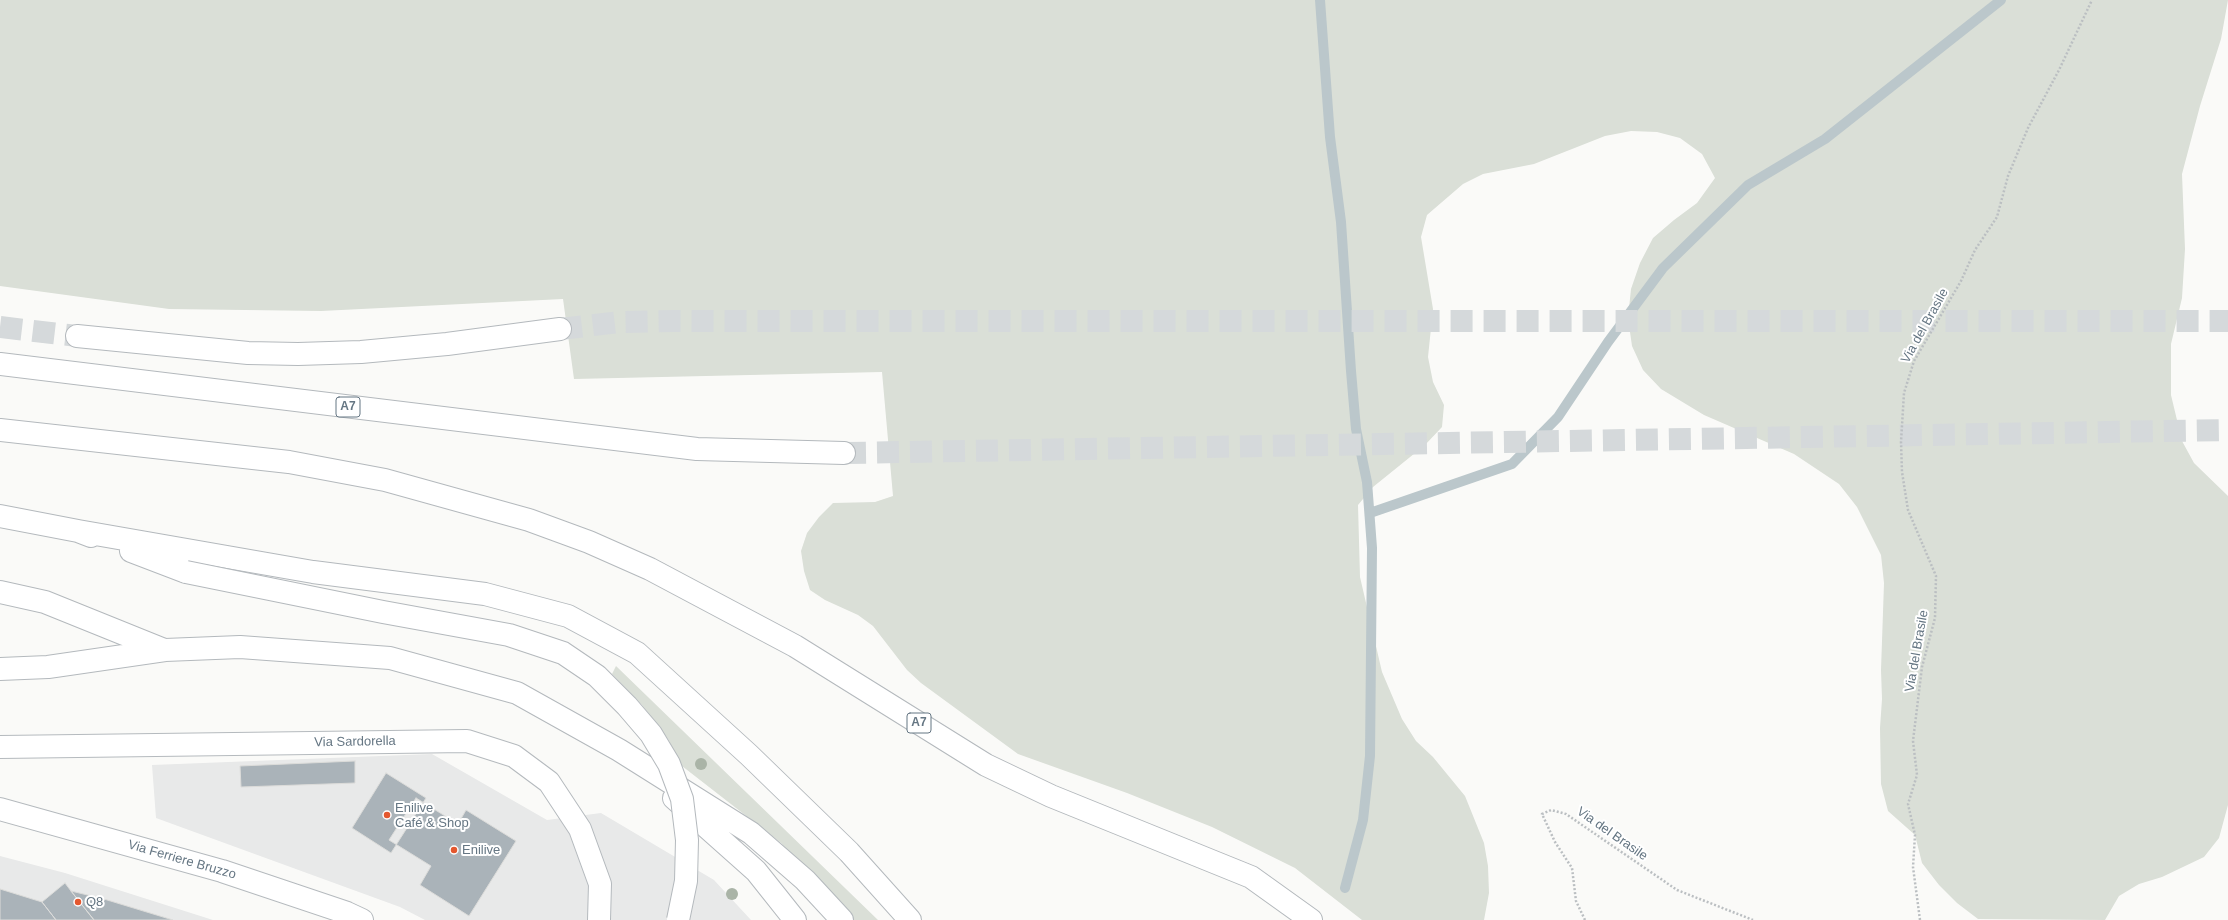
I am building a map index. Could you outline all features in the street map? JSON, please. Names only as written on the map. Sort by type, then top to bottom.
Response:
[{"type":"main road","points":[[77,336],[240,352],[298,354],[369,351],[447,344],[560,329]]},
{"type":"main road","name":"A7","points":[[0,364],[697,449],[844,453]]},
{"type":"main road","name":"A7","points":[[0,430],[290,462],[385,480],[530,520],[589,542],[650,569],[795,646],[986,765],[1051,796],[1251,877],[1311,920]]},
{"type":"main road","points":[[0,516],[313,572],[485,594],[568,616],[637,653],[749,756],[849,852],[910,920]]},
{"type":"main road","points":[[78,531],[186,572],[383,612],[509,635],[563,653],[597,676],[627,706],[651,734],[668,764],[682,799],[687,840],[686,881],[678,920]]},
{"type":"main road","points":[[0,592],[45,602],[165,650]]},
{"type":"main road","points":[[0,669],[48,667],[165,650],[240,647],[390,658],[516,693],[619,750],[751,833],[805,880],[842,920]]},
{"type":"main road","name":"Via Sardorella","points":[[0,747],[175,746],[236,743],[467,741],[514,756],[549,782],[580,829],[600,884],[599,920]]},
{"type":"main road","points":[[619,750],[756,871],[795,920]]},
{"type":"main road","name":"Via Ferriere Bruzzo","points":[[0,809],[222,871],[347,913],[362,920]]},
{"type":"path","name":"Via del Brasile","points":[[1920,920],[1913,867],[1915,835],[1908,804],[1917,775],[1914,741],[1922,667],[1934,618],[1936,576],[1908,510],[1902,472],[1901,442],[1904,394],[1914,361],[1961,281],[1975,250],[1997,217],[2008,176],[2028,128],[2059,70],[2092,0]]},
{"type":"path","name":"Via del Brasile","points":[[1585,920],[1576,901],[1572,868],[1554,842],[1542,814],[1551,810],[1566,814],[1677,890],[1753,920]]},
{"type":"shaded area","points":[[0,0],[2228,0],[2221,39],[2200,106],[2182,174],[2185,249],[2182,298],[2171,344],[2171,395],[2182,441],[2194,463],[2228,496],[2228,805],[2219,838],[2204,857],[2162,877],[2139,884],[2119,896],[2105,920],[1978,919],[1957,903],[1939,885],[1922,863],[1915,835],[1888,811],[1881,784],[1880,728],[1884,583],[1881,555],[1857,507],[1839,484],[1794,454],[1704,415],[1661,389],[1643,370],[1632,346],[1628,318],[1631,289],[1640,263],[1653,238],[1697,203],[1715,178],[1702,154],[1680,138],[1657,132],[1631,131],[1605,136],[1534,164],[1483,174],[1463,184],[1427,215],[1421,237],[1433,309],[1428,357],[1433,382],[1444,405],[1442,427],[1425,445],[1373,487],[1358,505],[1360,577],[1382,672],[1402,719],[1416,741],[1433,757],[1465,796],[1484,843],[1488,866],[1489,893],[1484,920],[1362,920],[1295,868],[1212,827],[1127,793],[1018,754],[921,683],[907,670],[873,626],[858,615],[825,600],[810,590],[804,571],[801,551],[807,533],[819,517],[833,503],[875,502],[893,496],[882,372],[574,379],[563,299],[321,311],[169,309],[0,286]]},
{"type":"shaded area","points":[[616,666],[878,920],[853,920],[781,843],[682,766],[668,739],[642,705],[612,674]]},
{"type":"shaded area","name":"Enilive","points":[[432,754],[547,820],[601,813],[714,880],[751,920],[425,920],[400,907],[156,818],[152,765]]},
{"type":"shaded area","name":"Q8","points":[[0,856],[65,873],[213,920],[0,920]]},
{"type":"building","points":[[355,761],[355,783],[241,787],[240,766]]},
{"type":"building","name":"Enilive Café & Shop","points":[[386,773],[426,798],[391,853],[352,828]]},
{"type":"building","points":[[416,798],[458,824],[466,810],[516,841],[469,916],[420,885],[431,866],[389,840]]},
{"type":"building","points":[[65,883],[94,920],[56,920],[42,902]]},
{"type":"building","points":[[0,889],[42,902],[56,920],[0,920]]},
{"type":"building","points":[[71,891],[104,899],[173,920],[94,920]]},
{"type":"waterway","points":[[1320,0],[1330,137],[1341,222],[1356,429],[1367,482],[1372,548],[1370,756],[1363,820],[1345,888]]},
{"type":"waterway","points":[[1370,513],[1512,464],[1558,417],[1608,342],[1663,268],[1748,185],[1825,139],[2001,0]]},
{"type":"tunnel","points":[[560,329],[620,322],[674,321],[2228,321]]},
{"type":"tunnel","points":[[0,327],[77,336]]},
{"type":"tunnel","points":[[844,453],[2228,430]]},
{"type":"place","name":"Enilive Café & Shop","points":[[387,815]]},
{"type":"place","name":"Enilive","points":[[454,850]]},
{"type":"place","name":"Q8","points":[[78,902]]}]
